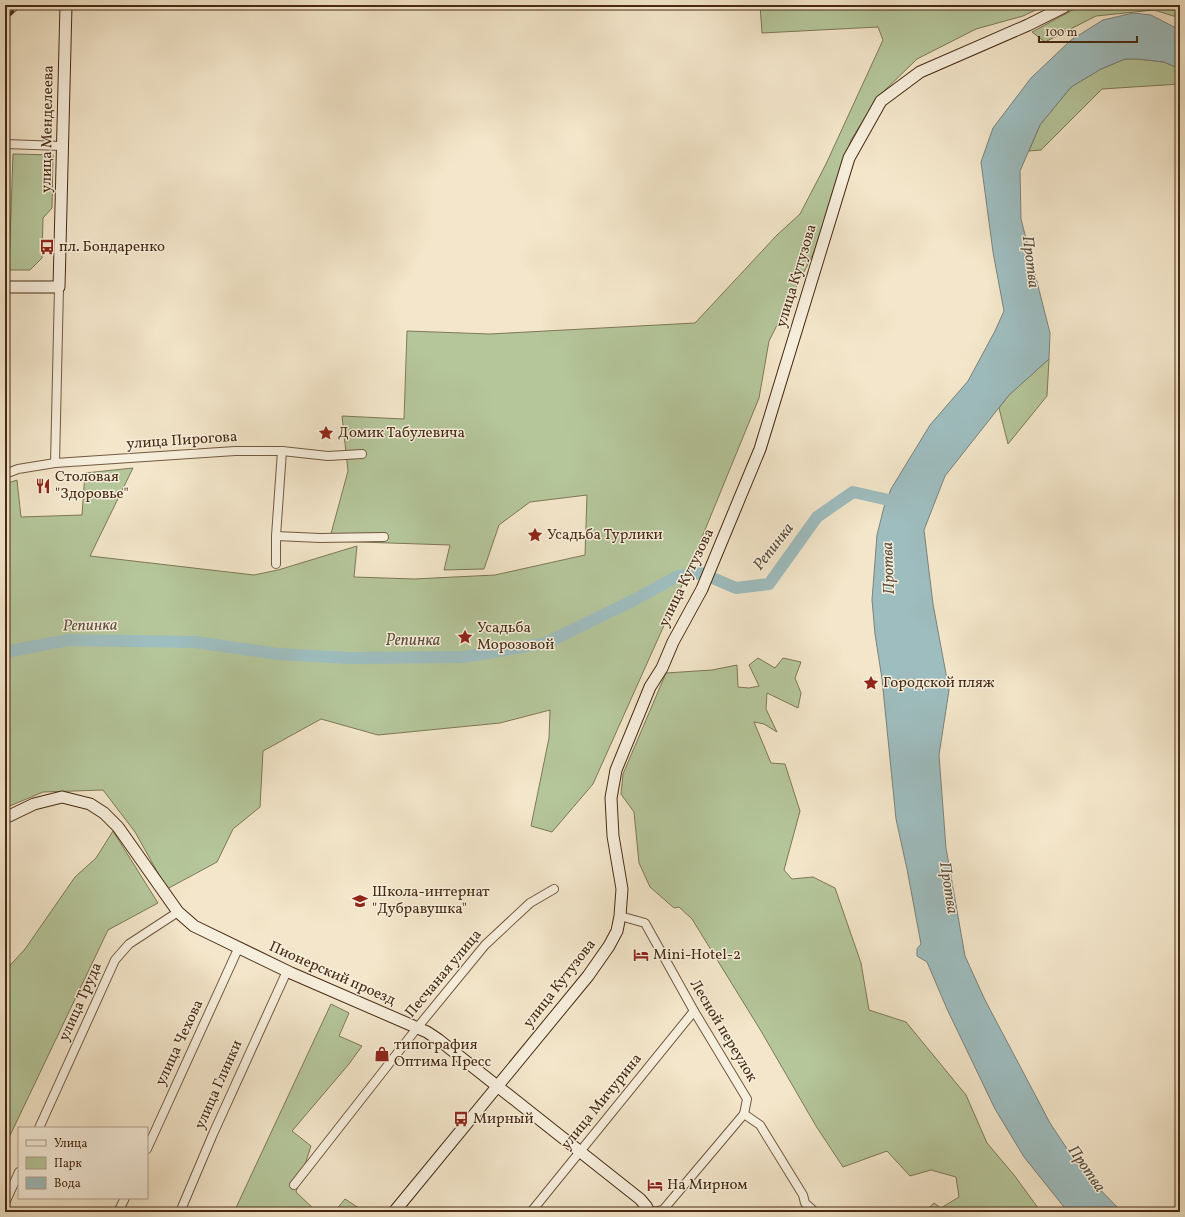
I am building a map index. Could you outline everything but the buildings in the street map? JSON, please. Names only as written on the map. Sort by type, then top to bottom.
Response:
[{"type":"main road","name":"улица Менделеева","points":[[59,287],[66,5]]},
{"type":"main road","name":"улица Кутузова","points":[[394,1212],[588,976],[609,946],[617,930],[620,916],[622,890],[613,836],[611,798],[616,770],[650,687],[662,668],[673,642],[713,564],[762,442],[849,158],[881,101],[920,72],[1028,25],[1064,7],[1065,5]]},
{"type":"main road","points":[[5,286],[59,287]]},
{"type":"main road","name":"Пионерский проезд","points":[[5,818],[34,804],[62,798],[90,804],[104,813],[118,827],[178,912],[194,926],[238,949],[427,1032],[640,1199],[649,1212]]},
{"type":"street","points":[[5,144],[62,146]]},
{"type":"street","points":[[55,463],[59,287]]},
{"type":"street","name":"улица Пирогова","points":[[5,474],[18,469],[55,463],[235,451],[282,451],[328,456],[362,454]]},
{"type":"street","points":[[276,564],[276,536],[282,451]]},
{"type":"street","points":[[276,536],[320,538],[384,537]]},
{"type":"street","name":"Песчаная улица","points":[[294,1185],[417,1028],[485,945],[530,903],[554,889]]},
{"type":"street","name":"улица Труда","points":[[39,1127],[116,960],[129,944],[178,912]]},
{"type":"street","name":"Лесной переулок","points":[[620,916],[645,923],[694,1011],[747,1099],[744,1114]]},
{"type":"street","name":"улица Чехова","points":[[148,1147],[238,949]]},
{"type":"street","name":"улица Глинки","points":[[180,1212],[219,1120],[287,971]]},
{"type":"street","name":"улица Мичурина","points":[[531,1212],[694,1011]]},
{"type":"street","points":[[653,1212],[663,1210],[744,1114],[760,1125],[803,1195],[805,1203],[815,1212]]},
{"type":"street","points":[[5,1203],[18,1174]]},
{"type":"street","points":[[118,1212],[124,1199]]},
{"type":"green space","points":[[760,5],[1046,5],[1023,16],[976,29],[917,59],[877,98],[851,140],[814,252],[769,341],[759,398],[687,574],[593,784],[552,832],[531,826],[549,738],[550,710],[500,723],[378,735],[321,719],[263,751],[260,807],[233,829],[217,862],[167,889],[135,832],[103,790],[43,792],[5,808],[5,484],[17,480],[21,517],[82,515],[85,473],[133,468],[90,556],[254,575],[278,570],[357,546],[354,577],[414,579],[495,575],[585,555],[587,495],[530,502],[499,525],[484,569],[444,570],[450,545],[329,541],[348,471],[342,416],[404,419],[407,331],[490,334],[695,323],[777,235],[800,214],[826,164],[883,40],[878,27],[762,33]]},
{"type":"green space","points":[[1082,5],[1180,5],[1180,18],[1154,10],[1096,16],[1045,42],[1032,32]]},
{"type":"green space","points":[[1125,59],[1164,62],[1180,69],[1180,84],[1102,89],[1041,150],[1029,151],[1040,125],[1071,87],[1101,69]]},
{"type":"green space","points":[[13,154],[53,155],[52,208],[43,218],[42,258],[30,270],[9,270]]},
{"type":"green space","points":[[1049,359],[1047,396],[1008,444],[999,408],[1009,395]]},
{"type":"green space","points":[[758,658],[775,668],[783,658],[801,662],[795,678],[801,693],[798,708],[767,693],[766,709],[777,732],[764,724],[754,722],[771,763],[785,764],[800,811],[784,870],[792,879],[813,877],[835,888],[861,963],[869,1010],[906,1022],[966,1095],[987,1143],[1014,1175],[1041,1212],[924,1212],[934,1203],[941,1208],[959,1197],[956,1177],[931,1170],[910,1176],[887,1151],[843,1167],[816,1126],[761,1031],[692,919],[679,907],[674,908],[650,887],[639,863],[634,812],[621,794],[623,774],[666,673],[712,670],[737,665],[738,687],[749,688],[759,686],[749,665]]},
{"type":"green space","points":[[113,831],[158,903],[108,930],[5,1146],[5,971],[25,949],[75,877],[96,858]]},
{"type":"green space","points":[[331,1004],[349,1013],[339,1036],[362,1046],[349,1064],[292,1131],[311,1146],[296,1192],[317,1212],[234,1212]]},
{"type":"green space","points":[[345,1199],[365,1212],[334,1212]]},
{"type":"water","name":"Протва","points":[[1133,13],[1151,15],[1180,30],[1180,69],[1164,62],[1125,59],[1101,69],[1071,87],[1040,125],[1020,171],[1021,219],[1050,333],[1049,359],[1009,395],[945,476],[924,530],[933,604],[949,690],[939,755],[946,848],[965,956],[985,1000],[1050,1123],[1081,1170],[1122,1212],[1068,1212],[1024,1157],[995,1109],[947,1009],[927,962],[917,956],[917,949],[921,944],[896,819],[882,679],[875,634],[872,600],[877,535],[884,507],[891,489],[930,425],[968,381],[1004,311],[993,252],[981,162],[993,128],[1031,78],[1071,40],[1103,20]]},
{"type":"waterway","name":"Репинка","points":[[5,652],[68,640],[195,642],[278,654],[350,658],[464,657],[546,643],[634,600],[678,576],[701,573],[736,588],[769,584],[817,517],[853,492],[902,503]]},
{"type":"railway","points":[[5,19],[20,5]]},
{"type":"place","name":"пл. Бондаренко","points":[[47,247]]},
{"type":"place","name":"Домик Табулевича","points":[[326,433]]},
{"type":"place","name":"Столовая \"Здоровье\"","points":[[43,486]]},
{"type":"place","name":"Усадьба Турлики","points":[[535,535]]},
{"type":"place","name":"Усадьба Морозовой","points":[[465,637]]},
{"type":"place","name":"Городской пляж","points":[[871,683]]},
{"type":"place","name":"Школа-интернат \"Дубравушка\"","points":[[360,901]]},
{"type":"place","name":"Mini-Hotel-2","points":[[641,955]]},
{"type":"place","name":"типография Оптима Пресс","points":[[382,1054]]},
{"type":"place","name":"Мирный","points":[[461,1119]]},
{"type":"place","name":"На Мирном","points":[[655,1185]]}]
